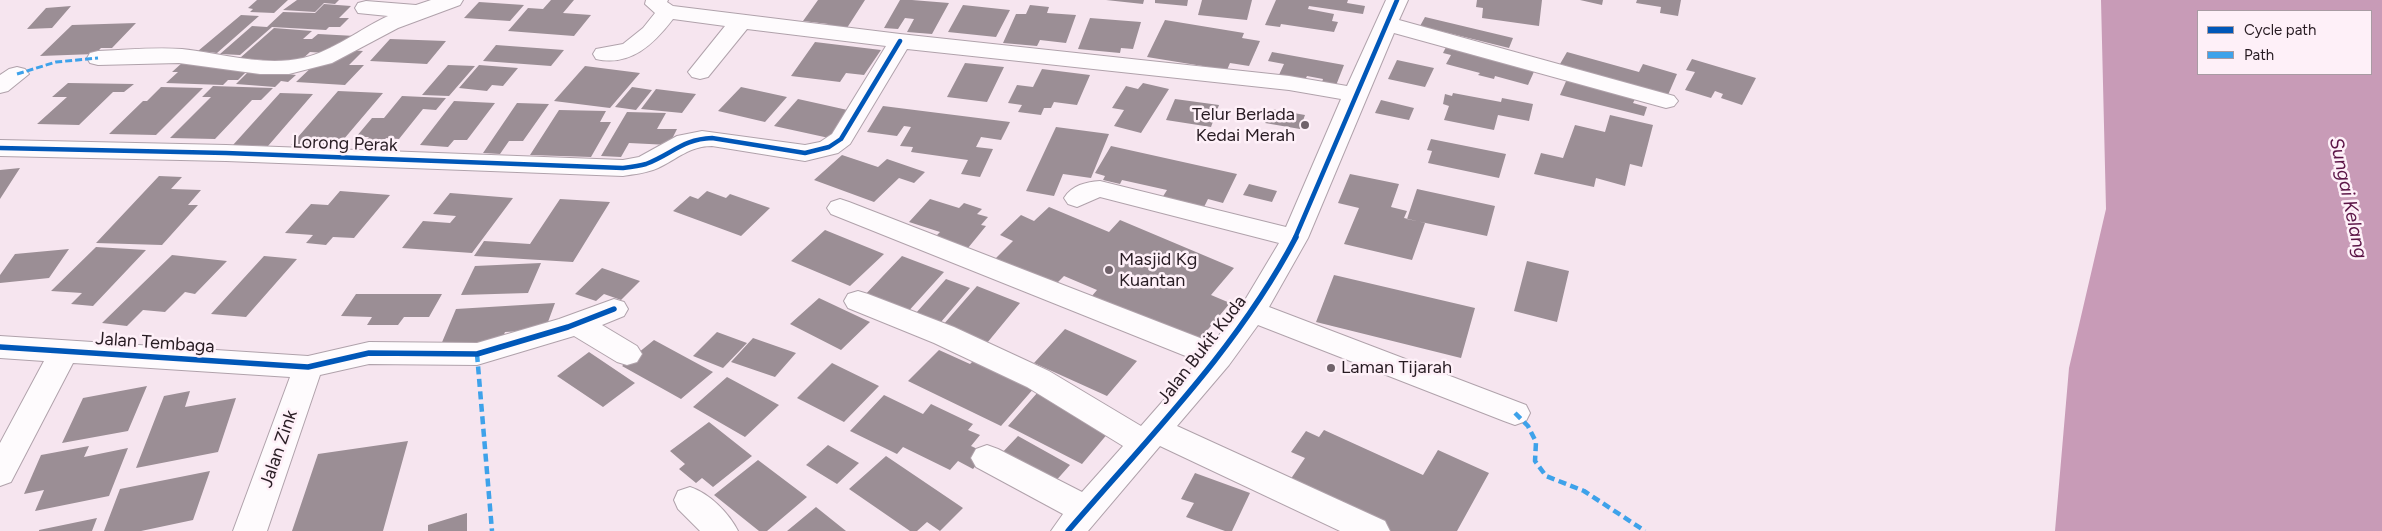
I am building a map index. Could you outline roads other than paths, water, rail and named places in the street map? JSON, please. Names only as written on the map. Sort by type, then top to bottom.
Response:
[{"type":"street","points":[[98,58],[187,56],[254,67],[286,68],[304,65],[334,54],[398,19],[452,0]]},
{"type":"street","points":[[604,54],[630,50],[651,34],[662,6],[741,21],[900,41],[1289,83],[1355,94]]},
{"type":"street","points":[[366,8],[420,12]]},
{"type":"street","points":[[1392,12],[1666,101]]},
{"type":"street","name":"Jalan Bukit Kuda","points":[[1077,520],[1219,357],[1252,312],[1295,238],[1355,94],[1392,12]]},
{"type":"street","points":[[700,72],[741,21]]},
{"type":"street","name":"Lorong Perak","points":[[0,148],[226,153],[623,168],[648,163],[680,139],[712,138],[805,152],[819,151],[832,147],[841,139],[900,41]]},
{"type":"street","points":[[1077,198],[1090,190],[1100,189],[1295,238]]},
{"type":"street","points":[[840,208],[1219,357]]},
{"type":"street","points":[[858,301],[944,335],[1038,379],[1150,436],[1373,531]]},
{"type":"street","name":"Jalan Tembaga","points":[[0,347],[308,367],[369,353],[477,354],[577,324],[614,309]]},
{"type":"street","points":[[1252,312],[1515,412]]},
{"type":"street","points":[[577,324],[628,354]]},
{"type":"street","points":[[0,473],[64,351]]},
{"type":"street","name":"Jalan Zink","points":[[250,531],[308,367]]},
{"type":"street","points":[[987,458],[1077,520]]},
{"type":"street","points":[[690,500],[721,531]]},
{"type":"water","name":"Sungai Kelang","points":[[2101,0],[2382,0],[2382,531],[2055,531],[2069,368],[2106,209]]},
{"type":"place","name":"Telur Berlada Kedai Merah","points":[[1305,125]]},
{"type":"place","name":"Masjid Kg Kuantan","points":[[1109,270]]},
{"type":"place","name":"Laman Tijarah","points":[[1331,368]]}]
